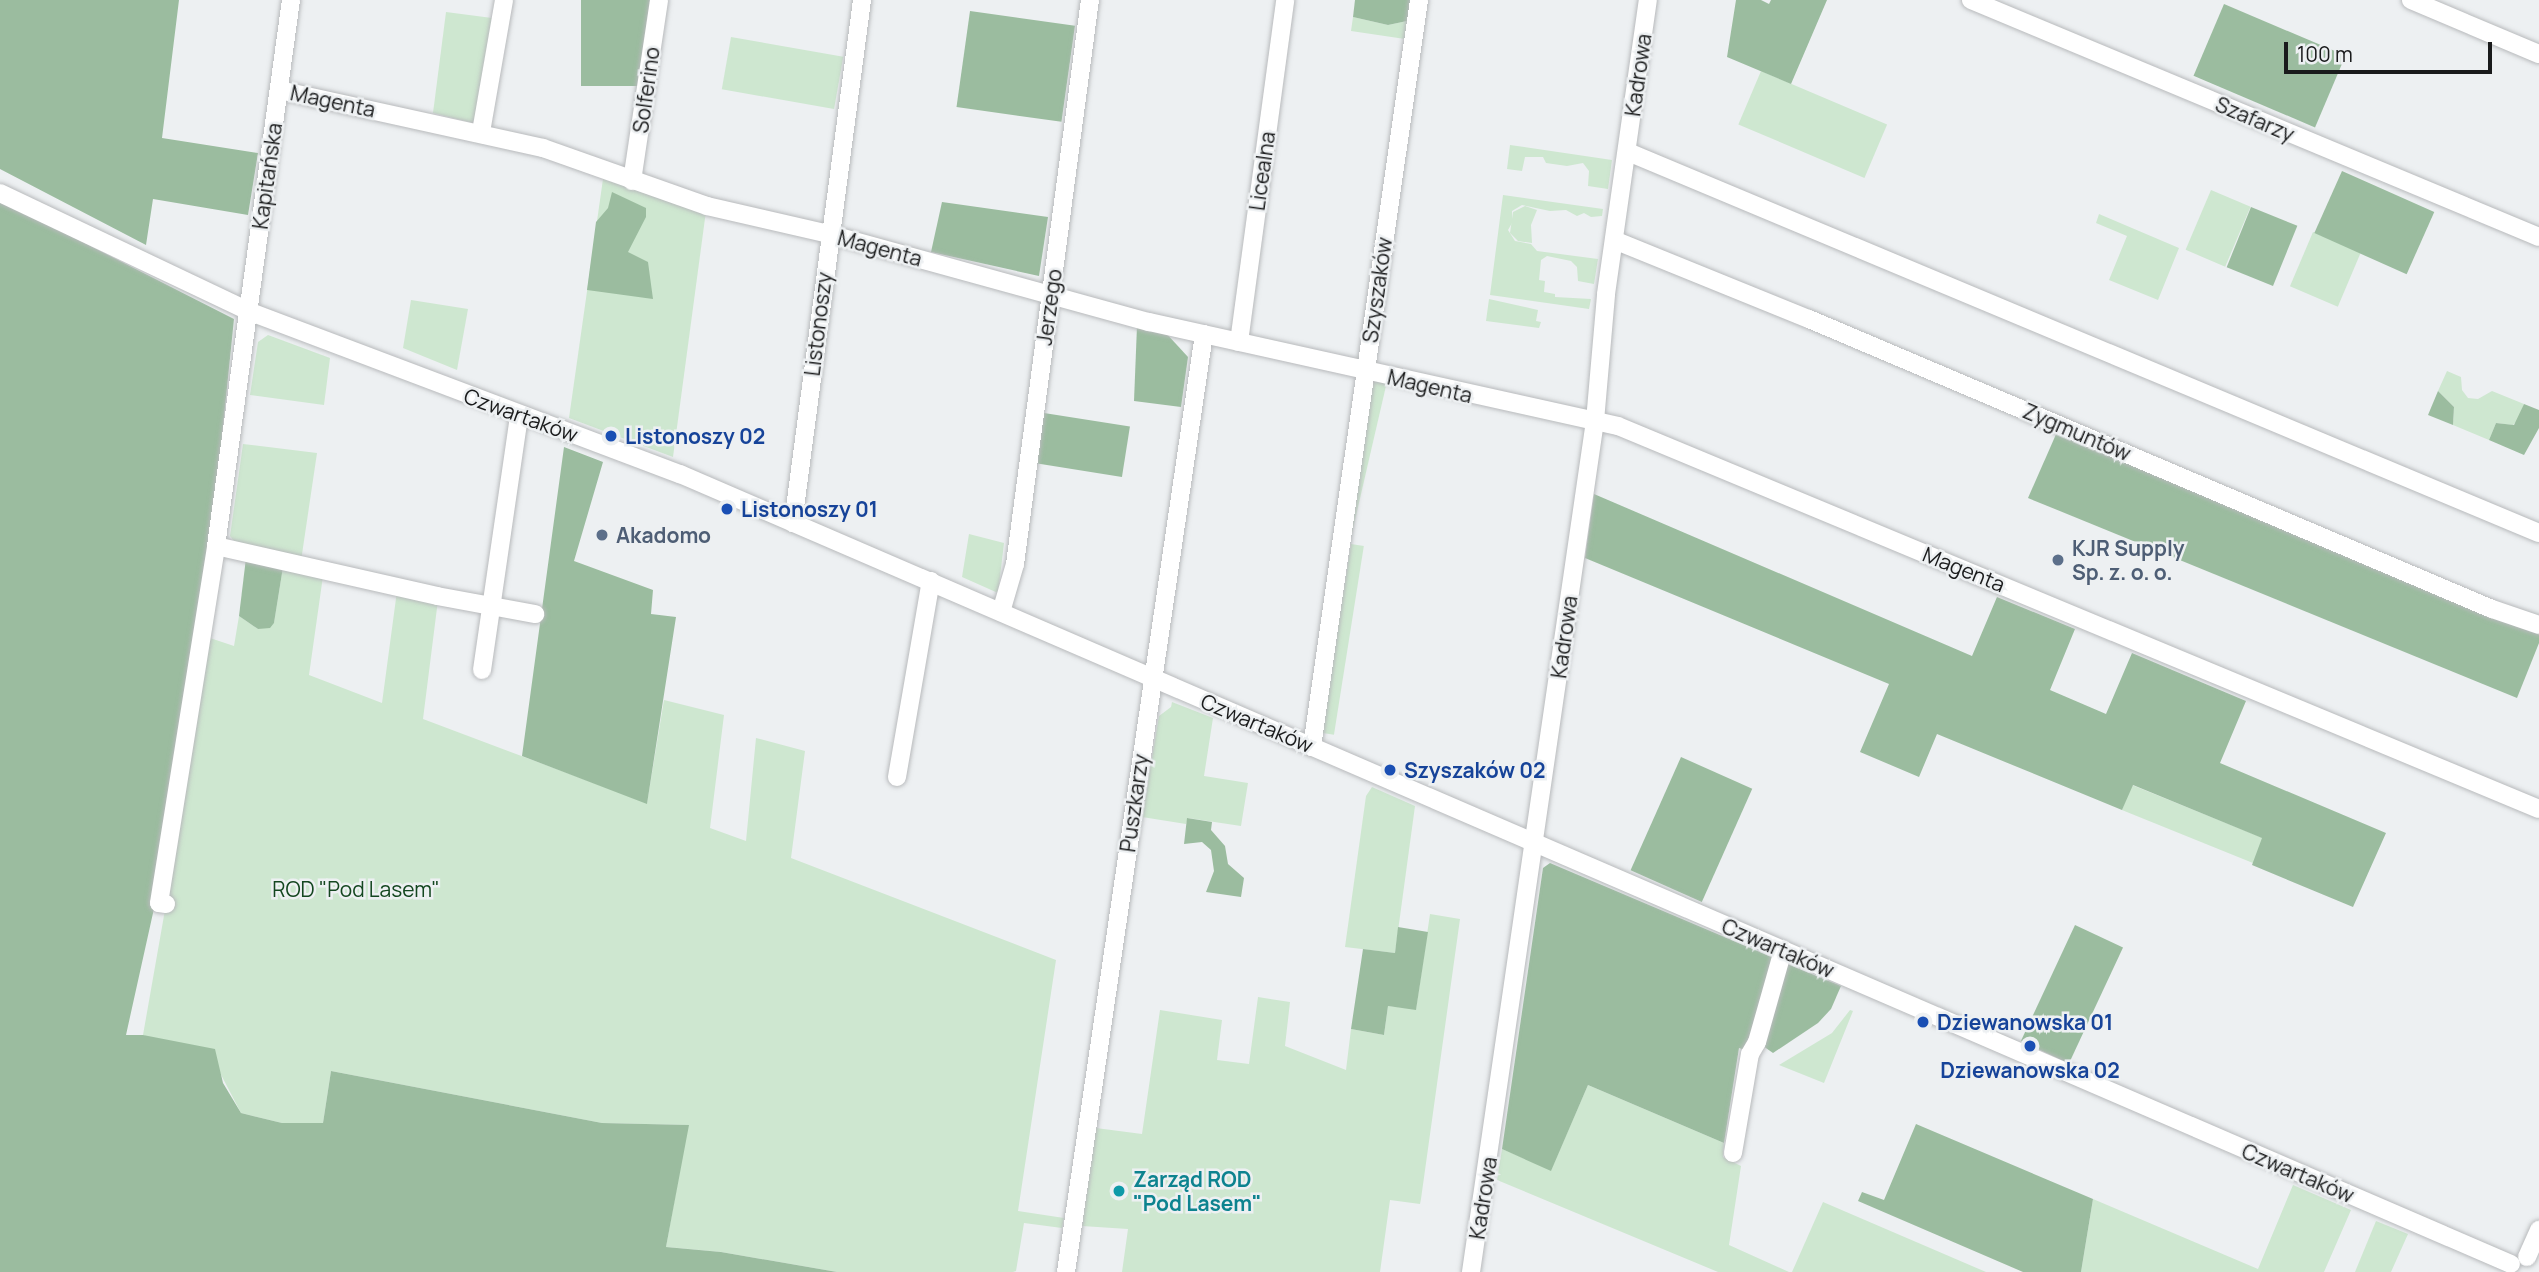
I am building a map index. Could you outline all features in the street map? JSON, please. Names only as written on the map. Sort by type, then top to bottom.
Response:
[{"type":"street","name":"Kapitańska","points":[[166,904],[159,903],[195,691],[291,0]]},
{"type":"street","points":[[481,132],[504,0]]},
{"type":"street","name":"Solferino","points":[[632,181],[659,0]]},
{"type":"street","name":"Listonoszy","points":[[793,523],[829,234],[862,0]]},
{"type":"street","name":"Jerzego","points":[[1001,612],[1014,564],[1090,0]]},
{"type":"street","name":"Licealna","points":[[1239,342],[1285,0]]},
{"type":"street","name":"Szyszaków","points":[[1312,747],[1419,0]]},
{"type":"street","name":"Kadrowa","points":[[1471,1272],[1536,844],[1536,823],[1595,421],[1614,240],[1648,0]]},
{"type":"street","name":"Szafarzy","points":[[1971,0],[2539,237]]},
{"type":"street","points":[[2411,0],[2539,54]]},
{"type":"street","name":"Magenta","points":[[279,90],[481,132],[543,148],[707,206],[829,234],[1204,334],[1631,431],[2539,809]]},
{"type":"street","points":[[1628,152],[2539,533]]},
{"type":"street","name":"Czwartaków","points":[[0,193],[248,311],[680,474],[2520,1266]]},
{"type":"street","name":"Zygmuntów","points":[[1614,240],[1809,319],[2492,609],[2539,625]]},
{"type":"street","name":"Puszkarzy","points":[[1066,1272],[1204,334]]},
{"type":"street","points":[[482,670],[519,415]]},
{"type":"street","points":[[216,546],[491,607],[535,614]]},
{"type":"street","points":[[897,777],[931,581]]},
{"type":"street","points":[[1733,1153],[1750,1054],[1757,1042],[1783,950]]},
{"type":"street","points":[[2520,1266],[2539,1230]]},
{"type":"green space","points":[[0,0],[179,0],[162,138],[258,153],[248,215],[153,199],[146,245],[0,169]]},
{"type":"green space","points":[[581,0],[651,0],[651,86],[581,86]]},
{"type":"green space","points":[[1355,0],[1411,0],[1407,21],[1388,25],[1353,17]]},
{"type":"green space","points":[[1736,0],[1761,0],[1769,4],[1771,0],[1827,0],[1791,84],[1727,57]]},
{"type":"green space","points":[[2224,4],[2346,56],[2315,127],[2194,76]]},
{"type":"green space","points":[[970,11],[1075,26],[1061,122],[957,107]]},
{"type":"green space","points":[[446,12],[492,18],[478,121],[473,123],[433,113]]},
{"type":"green space","points":[[1353,17],[1388,25],[1407,21],[1405,39],[1351,31]]},
{"type":"green space","points":[[731,37],[843,57],[834,109],[722,89]]},
{"type":"green space","points":[[1761,71],[1887,125],[1864,178],[1738,124]]},
{"type":"green space","points":[[1510,145],[1612,160],[1608,189],[1588,186],[1589,171],[1583,163],[1567,166],[1546,163],[1543,157],[1525,157],[1522,171],[1507,169]]},
{"type":"green space","points":[[2342,171],[2434,212],[2407,274],[2314,233]]},
{"type":"green space","points":[[603,179],[706,211],[673,457],[569,418]]},
{"type":"green space","points":[[2211,190],[2251,207],[2225,267],[2186,250]]},
{"type":"green space","points":[[612,192],[646,208],[646,217],[628,252],[648,262],[653,299],[587,290],[596,222],[608,208]]},
{"type":"green space","points":[[1503,195],[1603,209],[1602,216],[1591,217],[1584,213],[1577,216],[1566,210],[1550,211],[1522,205],[1512,211],[1512,223],[1508,230],[1515,241],[1531,244],[1537,251],[1598,259],[1594,284],[1578,281],[1577,267],[1571,261],[1547,256],[1541,260],[1539,280],[1545,281],[1544,292],[1555,294],[1555,297],[1591,299],[1589,309],[1490,295]]},
{"type":"green space","points":[[0,200],[234,319],[211,544],[155,904],[126,1035],[143,1035],[215,1049],[223,1083],[241,1113],[282,1123],[323,1123],[331,1071],[602,1123],[689,1125],[666,1247],[721,1252],[837,1272],[0,1272]]},
{"type":"green space","points":[[942,202],[1048,217],[1039,276],[931,252]]},
{"type":"green space","points":[[1525,206],[1537,210],[1531,225],[1532,243],[1518,241],[1510,233],[1513,212]]},
{"type":"green space","points":[[2251,207],[2297,226],[2273,286],[2227,267]]},
{"type":"green space","points":[[2099,214],[2179,248],[2158,300],[2109,280],[2127,236],[2096,223]]},
{"type":"green space","points":[[2313,232],[2361,252],[2338,307],[2290,286]]},
{"type":"green space","points":[[1489,299],[1538,310],[1536,321],[1541,322],[1539,328],[1486,321]]},
{"type":"green space","points":[[411,300],[468,309],[457,370],[403,348]]},
{"type":"green space","points":[[1137,326],[1165,332],[1188,357],[1181,407],[1134,401]]},
{"type":"green space","points":[[268,335],[330,358],[324,405],[250,395],[258,342]]},
{"type":"green space","points":[[2447,371],[2461,377],[2462,390],[2468,398],[2478,399],[2492,391],[2524,404],[2518,420],[2513,425],[2496,423],[2489,440],[2453,425],[2454,407],[2438,391]]},
{"type":"green space","points":[[1374,380],[1387,383],[1351,537],[1338,534]]},
{"type":"green space","points":[[2438,391],[2454,407],[2453,425],[2428,415]]},
{"type":"green space","points":[[2524,404],[2539,410],[2539,428],[2524,455],[2489,440],[2496,423],[2514,425]]},
{"type":"green space","points":[[1044,413],[1130,427],[1122,477],[1036,463]]},
{"type":"green space","points":[[2057,432],[2539,629],[2539,643],[2517,698],[2028,498]]},
{"type":"green space","points":[[243,444],[317,453],[301,561],[238,546],[230,536]]},
{"type":"green space","points":[[564,447],[603,462],[574,561],[653,590],[651,614],[676,617],[647,804],[522,756]]},
{"type":"green space","points":[[1594,494],[1972,656],[1997,597],[2075,629],[2050,690],[2106,714],[2132,653],[2246,701],[2220,763],[2386,833],[2353,907],[2252,865],[2262,838],[2133,785],[2122,810],[1937,734],[1919,777],[1860,752],[1889,684],[1585,558]]},
{"type":"green space","points":[[969,534],[1004,543],[998,593],[962,577]]},
{"type":"green space","points":[[1351,544],[1364,546],[1334,735],[1321,733]]},
{"type":"green space","points":[[246,558],[283,567],[274,623],[270,628],[258,629],[239,616]]},
{"type":"green space","name":"ROD \"Pod Lasem\"","points":[[283,567],[323,576],[309,675],[382,703],[397,591],[438,600],[423,719],[647,803],[664,700],[724,715],[710,828],[746,841],[756,738],[805,751],[791,858],[1056,960],[1018,1211],[1064,1218],[1062,1228],[1024,1223],[1016,1271],[1013,1272],[837,1272],[721,1252],[666,1247],[688,1125],[602,1123],[331,1071],[323,1123],[282,1123],[241,1113],[217,1067],[143,1035],[178,836],[207,637],[234,646],[239,616],[258,629],[274,623]]},
{"type":"green space","points":[[1172,702],[1213,718],[1204,776],[1248,783],[1241,826],[1188,818],[1186,824],[1142,817],[1159,716],[1171,707]]},
{"type":"green space","points":[[1681,757],[1752,789],[1702,902],[1631,870]]},
{"type":"green space","points":[[2132,785],[2264,838],[2254,863],[2122,810]]},
{"type":"green space","points":[[1372,787],[1415,806],[1395,953],[1345,947],[1366,796]]},
{"type":"green space","points":[[1187,818],[1212,822],[1211,830],[1225,846],[1228,864],[1244,878],[1241,897],[1206,892],[1214,871],[1211,850],[1202,842],[1184,844]]},
{"type":"green space","points":[[1550,863],[1774,958],[1748,1051],[1739,1048],[1724,1143],[1588,1085],[1551,1171],[1502,1149],[1543,868]]},
{"type":"green space","points":[[1430,914],[1460,919],[1421,1199],[1420,1204],[1390,1200],[1380,1272],[1122,1272],[1128,1229],[1082,1226],[1096,1128],[1142,1134],[1160,1010],[1222,1020],[1217,1060],[1249,1064],[1258,997],[1290,1002],[1285,1046],[1346,1070],[1351,1029],[1384,1035],[1388,1006],[1416,1009]]},
{"type":"green space","points":[[2075,925],[2123,947],[2069,1063],[2021,1041]]},
{"type":"green space","points":[[1398,927],[1428,932],[1416,1010],[1388,1006],[1384,1035],[1351,1029],[1363,949],[1395,953]]},
{"type":"green space","points":[[1785,963],[1841,986],[1831,1009],[1818,1023],[1773,1053],[1763,1046]]},
{"type":"green space","points":[[1850,1010],[1853,1011],[1824,1083],[1779,1065],[1832,1033]]},
{"type":"green space","points":[[1588,1085],[1724,1143],[1723,1157],[1741,1166],[1729,1245],[1789,1272],[1718,1272],[1497,1180],[1502,1149],[1551,1170]]},
{"type":"green space","points":[[1916,1124],[2093,1199],[2081,1272],[2023,1272],[1858,1201],[1862,1192],[1884,1200]]},
{"type":"green space","points":[[2293,1185],[2351,1210],[2324,1272],[2081,1272],[2093,1199],[2258,1269]]},
{"type":"green space","points":[[1823,1202],[1986,1272],[1792,1272]]},
{"type":"green space","points":[[2376,1221],[2408,1234],[2391,1272],[2355,1272]]},
{"type":"place","name":"Listonoszy 02","points":[[611,436]]},
{"type":"place","name":"Listonoszy 01","points":[[727,509]]},
{"type":"place","name":"Akadomo","points":[[602,535]]},
{"type":"place","name":"KJR Supply Sp. z. o. o.","points":[[2058,560]]},
{"type":"place","name":"Szyszaków 02","points":[[1390,770]]},
{"type":"place","name":"Dziewanowska 01","points":[[1923,1022]]},
{"type":"place","name":"Dziewanowska 02","points":[[2030,1046]]},
{"type":"place","name":"Zarząd ROD \"Pod Lasem\"","points":[[1119,1191]]}]
